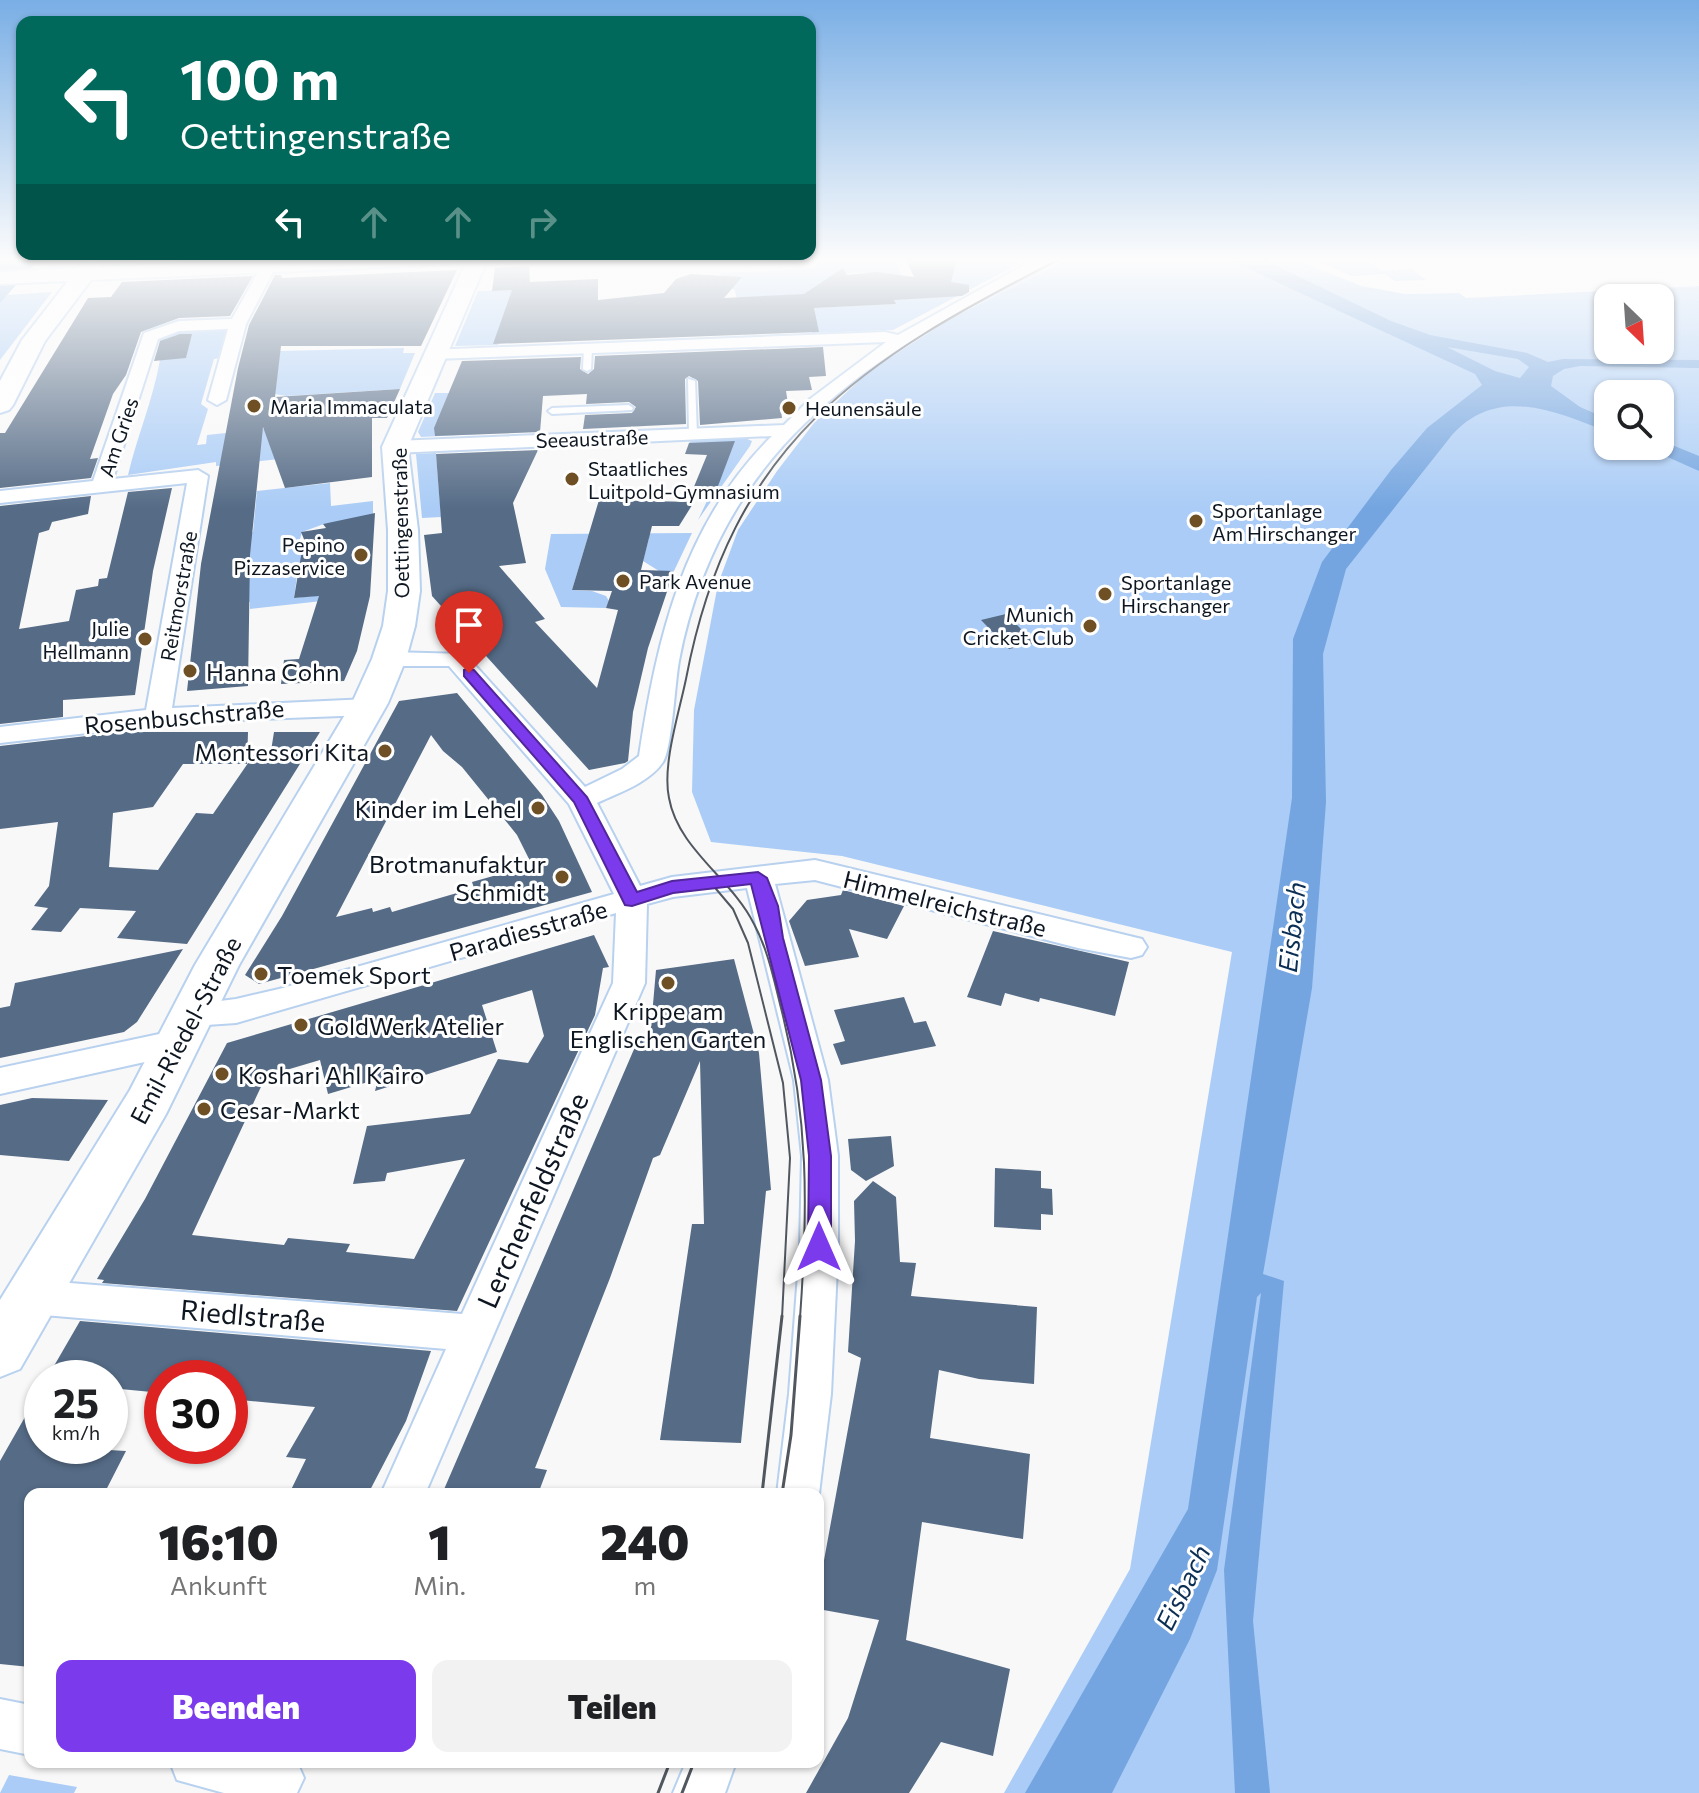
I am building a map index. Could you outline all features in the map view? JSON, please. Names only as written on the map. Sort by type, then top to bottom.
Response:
[{"type":"main road","points":[[0,405],[33,342]]},
{"type":"main road","name":"Oettingenstraße","points":[[368,707],[389,659],[399,626],[404,591],[403,530],[395,447],[441,342]]},
{"type":"main road","name":"Emil-Riedel-Straße","points":[[0,1351],[149,1101],[185,1029],[368,707]]},
{"type":"street","name":"Am Gries","points":[[101,486],[148,342]]},
{"type":"street","points":[[217,400],[233,342]]},
{"type":"street","points":[[435,354],[759,342]]},
{"type":"street","points":[[581,800],[632,775],[652,759],[674,632],[702,553],[734,496],[788,430],[842,380],[895,342]]},
{"type":"street","name":"Seeaustraße","points":[[395,447],[788,430]]},
{"type":"street","name":"Reitmorstraße","points":[[101,486],[198,476],[158,715]]},
{"type":"street","points":[[0,497],[101,486]]},
{"type":"street","points":[[389,659],[456,659],[495,699],[581,800],[632,900],[672,887],[758,878],[768,906],[773,938],[811,1080],[820,1156],[819,1262],[800,1488]]},
{"type":"street","name":"Rosenbuschstraße","points":[[0,735],[158,715],[249,708],[368,707]]},
{"type":"street","name":"Himmelreichstraße","points":[[758,878],[815,870],[1078,937],[1131,947]]},
{"type":"street","name":"Paradiesstraße","points":[[0,1081],[632,900]]},
{"type":"street","name":"Lerchenfeldstraße","points":[[406,1488],[629,983],[632,900]]},
{"type":"street","name":"Riedlstraße","points":[[32,1297],[473,1333]]},
{"type":"street","points":[[0,1724],[24,1729]]},
{"type":"street","points":[[226,1768],[278,1778]]},
{"type":"street","points":[[699,1793],[709,1768]]},
{"type":"lane","points":[[587,369],[588,348]]},
{"type":"lane","points":[[691,381],[693,434]]},
{"type":"lane","points":[[552,411],[629,408]]},
{"type":"shaded area","points":[[0,342],[14,342],[0,360]]},
{"type":"shaded area","points":[[160,342],[227,342],[221,358],[214,359],[201,404],[208,409],[197,445],[206,444],[207,435],[291,426],[288,458],[216,466],[216,462],[128,475],[160,360],[186,357],[188,347],[162,349]]},
{"type":"shaded area","points":[[457,342],[499,342],[498,345],[455,346]]},
{"type":"shaded area","points":[[915,342],[1594,342],[1594,364],[1674,364],[1674,342],[1699,342],[1699,1793],[1004,1793],[1130,1569],[1232,952],[842,856],[711,842],[692,792],[694,710],[718,584],[738,530],[814,423],[869,371]]},
{"type":"shaded area","points":[[404,348],[403,353],[415,353],[400,389],[286,396],[275,394],[280,351]]},
{"type":"shaded area","points":[[435,393],[449,393],[481,434],[421,437],[418,432]]},
{"type":"shaded area","points":[[745,438],[752,441],[750,446],[698,520],[732,448],[689,445],[690,441]]},
{"type":"shaded area","points":[[436,453],[441,517],[422,518],[416,454]]},
{"type":"shaded area","points":[[330,483],[331,506],[373,501],[373,517],[324,524],[302,532],[300,539],[303,548],[324,547],[331,573],[297,576],[294,598],[368,590],[367,596],[250,609],[250,602],[240,603],[243,534],[253,532],[257,491]]},
{"type":"shaded area","points":[[692,533],[674,571],[659,571],[643,561],[649,538],[588,537],[572,590],[592,591],[606,596],[609,601],[606,608],[561,607],[545,569],[551,534]]},
{"type":"shaded area","points":[[9,1775],[77,1787],[74,1793],[0,1793]]},
{"type":"water","name":"Eisbach","points":[[1405,342],[1466,342],[1527,353],[1548,362],[1594,359],[1594,364],[1674,364],[1674,360],[1699,360],[1699,368],[1580,366],[1564,369],[1553,376],[1551,386],[1594,413],[1594,427],[1527,407],[1488,410],[1469,420],[1452,435],[1346,569],[1323,654],[1326,802],[1312,988],[1263,1274],[1284,1281],[1253,1621],[1270,1793],[1235,1793],[1224,1570],[1261,1293],[1257,1297],[1217,1570],[1190,1639],[1112,1793],[1025,1793],[1188,1509],[1292,798],[1293,639],[1322,562],[1391,470],[1427,428],[1482,385],[1475,374]],"holes":[[[1447,347],[1518,359],[1529,367],[1520,378],[1495,371]]]},
{"type":"water","points":[[1674,446],[1699,456],[1699,471],[1674,460]]},
{"type":"building","points":[[61,342],[138,342],[126,375],[113,394],[90,459],[98,458],[91,478],[0,488],[0,433],[5,433]]},
{"type":"building","points":[[160,342],[190,342],[186,358],[154,361]]},
{"type":"building","points":[[245,342],[423,342],[421,346],[281,346],[275,397],[400,389],[387,418],[372,418],[372,477],[285,488],[263,427],[250,555],[248,686],[187,691],[201,564]]},
{"type":"building","points":[[494,342],[556,342],[493,344]]},
{"type":"building","points":[[823,347],[826,376],[809,377],[812,390],[786,391],[789,410],[781,410],[782,418],[700,425],[698,381],[689,376],[685,379],[686,424],[583,429],[585,415],[632,413],[636,407],[629,402],[586,404],[587,394],[543,396],[540,432],[435,436],[434,428],[462,361],[581,357],[580,369],[588,374],[594,369],[595,356]]},
{"type":"building","points":[[735,441],[715,494],[691,494],[707,455],[685,454],[689,443]]},
{"type":"building","points":[[538,450],[513,503],[526,563],[499,566],[545,619],[535,622],[597,688],[618,610],[606,608],[612,591],[572,590],[599,500],[694,502],[679,526],[652,526],[641,570],[674,571],[648,648],[633,712],[628,761],[625,763],[589,770],[432,596],[424,535],[442,533],[436,454]]},
{"type":"building","points":[[172,488],[153,571],[135,695],[63,700],[63,717],[0,724],[0,506],[91,496],[88,514],[52,522],[49,530],[39,533],[19,629],[69,621],[76,590],[98,586],[99,579],[107,578],[128,492]]},
{"type":"building","points":[[375,513],[370,596],[357,651],[344,681],[281,684],[284,660],[299,659],[319,596],[294,598],[302,550],[308,549],[301,532]]},
{"type":"building","points":[[1006,614],[1035,643],[1009,649],[981,620]]},
{"type":"building","points":[[457,693],[542,795],[559,821],[592,892],[259,984],[245,975],[282,916],[399,701]],"holes":[[[431,735],[443,751],[462,767],[517,835],[532,865],[472,882],[474,888],[392,912],[390,907],[373,912],[372,908],[336,917]]]},
{"type":"building","points":[[121,732],[248,732],[247,764],[183,764],[153,807],[113,813],[109,867],[158,870],[196,813],[213,814],[257,750],[271,751],[274,732],[320,732],[187,944],[117,938],[136,911],[80,908],[61,932],[31,930],[48,908],[34,906],[49,886],[58,822],[0,829],[0,746]]},
{"type":"building","points":[[843,890],[904,906],[887,939],[849,929],[859,957],[805,966],[789,921],[807,900],[841,895]]},
{"type":"building","points":[[993,931],[1129,962],[1115,1016],[1005,993],[1001,1006],[967,997]]},
{"type":"building","points":[[594,935],[609,967],[603,968],[595,1015],[457,1311],[102,1283],[104,1280],[97,1279],[145,1199],[227,1043]],"holes":[[[532,990],[544,1036],[528,1063],[498,1059],[470,1114],[367,1126],[353,1184],[385,1181],[387,1173],[465,1159],[414,1259],[346,1252],[350,1244],[288,1238],[284,1245],[192,1235],[266,1076],[320,1060],[328,1094],[378,1079],[375,1091],[497,1052],[482,1005]]]},
{"type":"building","points":[[183,949],[137,1022],[124,1032],[0,1058],[0,1008],[10,1006],[15,983]]},
{"type":"building","points":[[734,959],[759,1053],[771,1190],[766,1191],[741,1443],[660,1440],[692,1224],[704,1224],[700,1061],[660,1155],[653,1158],[610,1278],[535,1468],[547,1470],[540,1488],[445,1488],[641,1033],[649,1050],[656,970]]},
{"type":"building","points":[[904,997],[914,1023],[926,1021],[936,1046],[841,1065],[833,1044],[845,1041],[834,1010]]},
{"type":"building","points":[[32,1098],[108,1100],[69,1161],[0,1155],[0,1105]]},
{"type":"building","points":[[891,1136],[894,1166],[866,1181],[851,1170],[848,1139]]},
{"type":"building","points":[[995,1168],[1041,1171],[1041,1188],[1052,1189],[1053,1215],[1041,1214],[1041,1230],[994,1227]]},
{"type":"building","points":[[873,1181],[896,1197],[900,1262],[916,1263],[911,1296],[1037,1307],[1034,1384],[979,1379],[939,1370],[930,1438],[1030,1454],[1023,1539],[922,1522],[906,1640],[1010,1669],[993,1756],[941,1742],[909,1793],[806,1793],[820,1768],[824,1768],[824,1761],[848,1718],[879,1620],[824,1610],[824,1560],[861,1358],[848,1352],[855,1241],[854,1201]]},
{"type":"building","points":[[80,1321],[431,1351],[406,1421],[371,1488],[292,1488],[306,1459],[286,1457],[315,1407],[248,1401],[248,1360],[144,1360],[144,1391],[128,1390],[128,1360],[57,1360]]},
{"type":"building","points":[[24,1419],[24,1464],[119,1464],[107,1488],[24,1488],[24,1666],[0,1664],[0,1461]]},
{"type":"tram line","points":[[800,1318],[804,1163],[790,1048],[773,976],[759,934],[733,892],[694,848],[674,816],[667,785],[669,755],[707,597],[735,528],[772,469],[816,418],[867,374],[913,342]]},
{"type":"tram line","points":[[711,883],[733,909],[748,943],[783,1083],[790,1158],[782,1318]]},
{"type":"tram line","points":[[763,1488],[782,1316]]},
{"type":"tram line","points":[[783,1488],[791,1435],[800,1316]]},
{"type":"tram line","points":[[658,1793],[668,1768]]},
{"type":"tram line","points":[[682,1793],[692,1768]]},
{"type":"place","name":"Maria Immaculata","points":[[254,406]]},
{"type":"place","name":"Heunensäule","points":[[789,408]]},
{"type":"place","name":"Staatliches Luitpold-Gymnasium","points":[[572,479]]},
{"type":"place","name":"Sportanlage Am Hirschanger","points":[[1196,521]]},
{"type":"place","name":"Pepino Pizzaservice","points":[[361,555]]},
{"type":"place","name":"Park Avenue","points":[[623,581]]},
{"type":"place","name":"Sportanlage Hirschanger","points":[[1105,594]]},
{"type":"place","name":"Munich Cricket Club","points":[[1090,626]]},
{"type":"place","name":"Julie Hellmann","points":[[145,639]]},
{"type":"place","name":"Hanna Cohn","points":[[190,671]]},
{"type":"place","name":"Montessori Kita","points":[[385,751]]},
{"type":"place","name":"Kinder im Lehel","points":[[538,808]]},
{"type":"place","name":"Brotmanufaktur Schmidt","points":[[562,877]]},
{"type":"place","name":"Toemek Sport","points":[[261,974]]},
{"type":"place","name":"Krippe am Englischen Garten","points":[[668,983]]},
{"type":"place","name":"GoldWerk Atelier","points":[[301,1025]]},
{"type":"place","name":"Koshari Ahl Kairo","points":[[222,1074]]},
{"type":"place","name":"Cesar-Markt","points":[[204,1109]]},
{"type":"route","points":[[469,673],[581,800],[632,900],[672,887],[758,878],[768,906],[773,938],[811,1080],[820,1156],[819,1247]]}]
